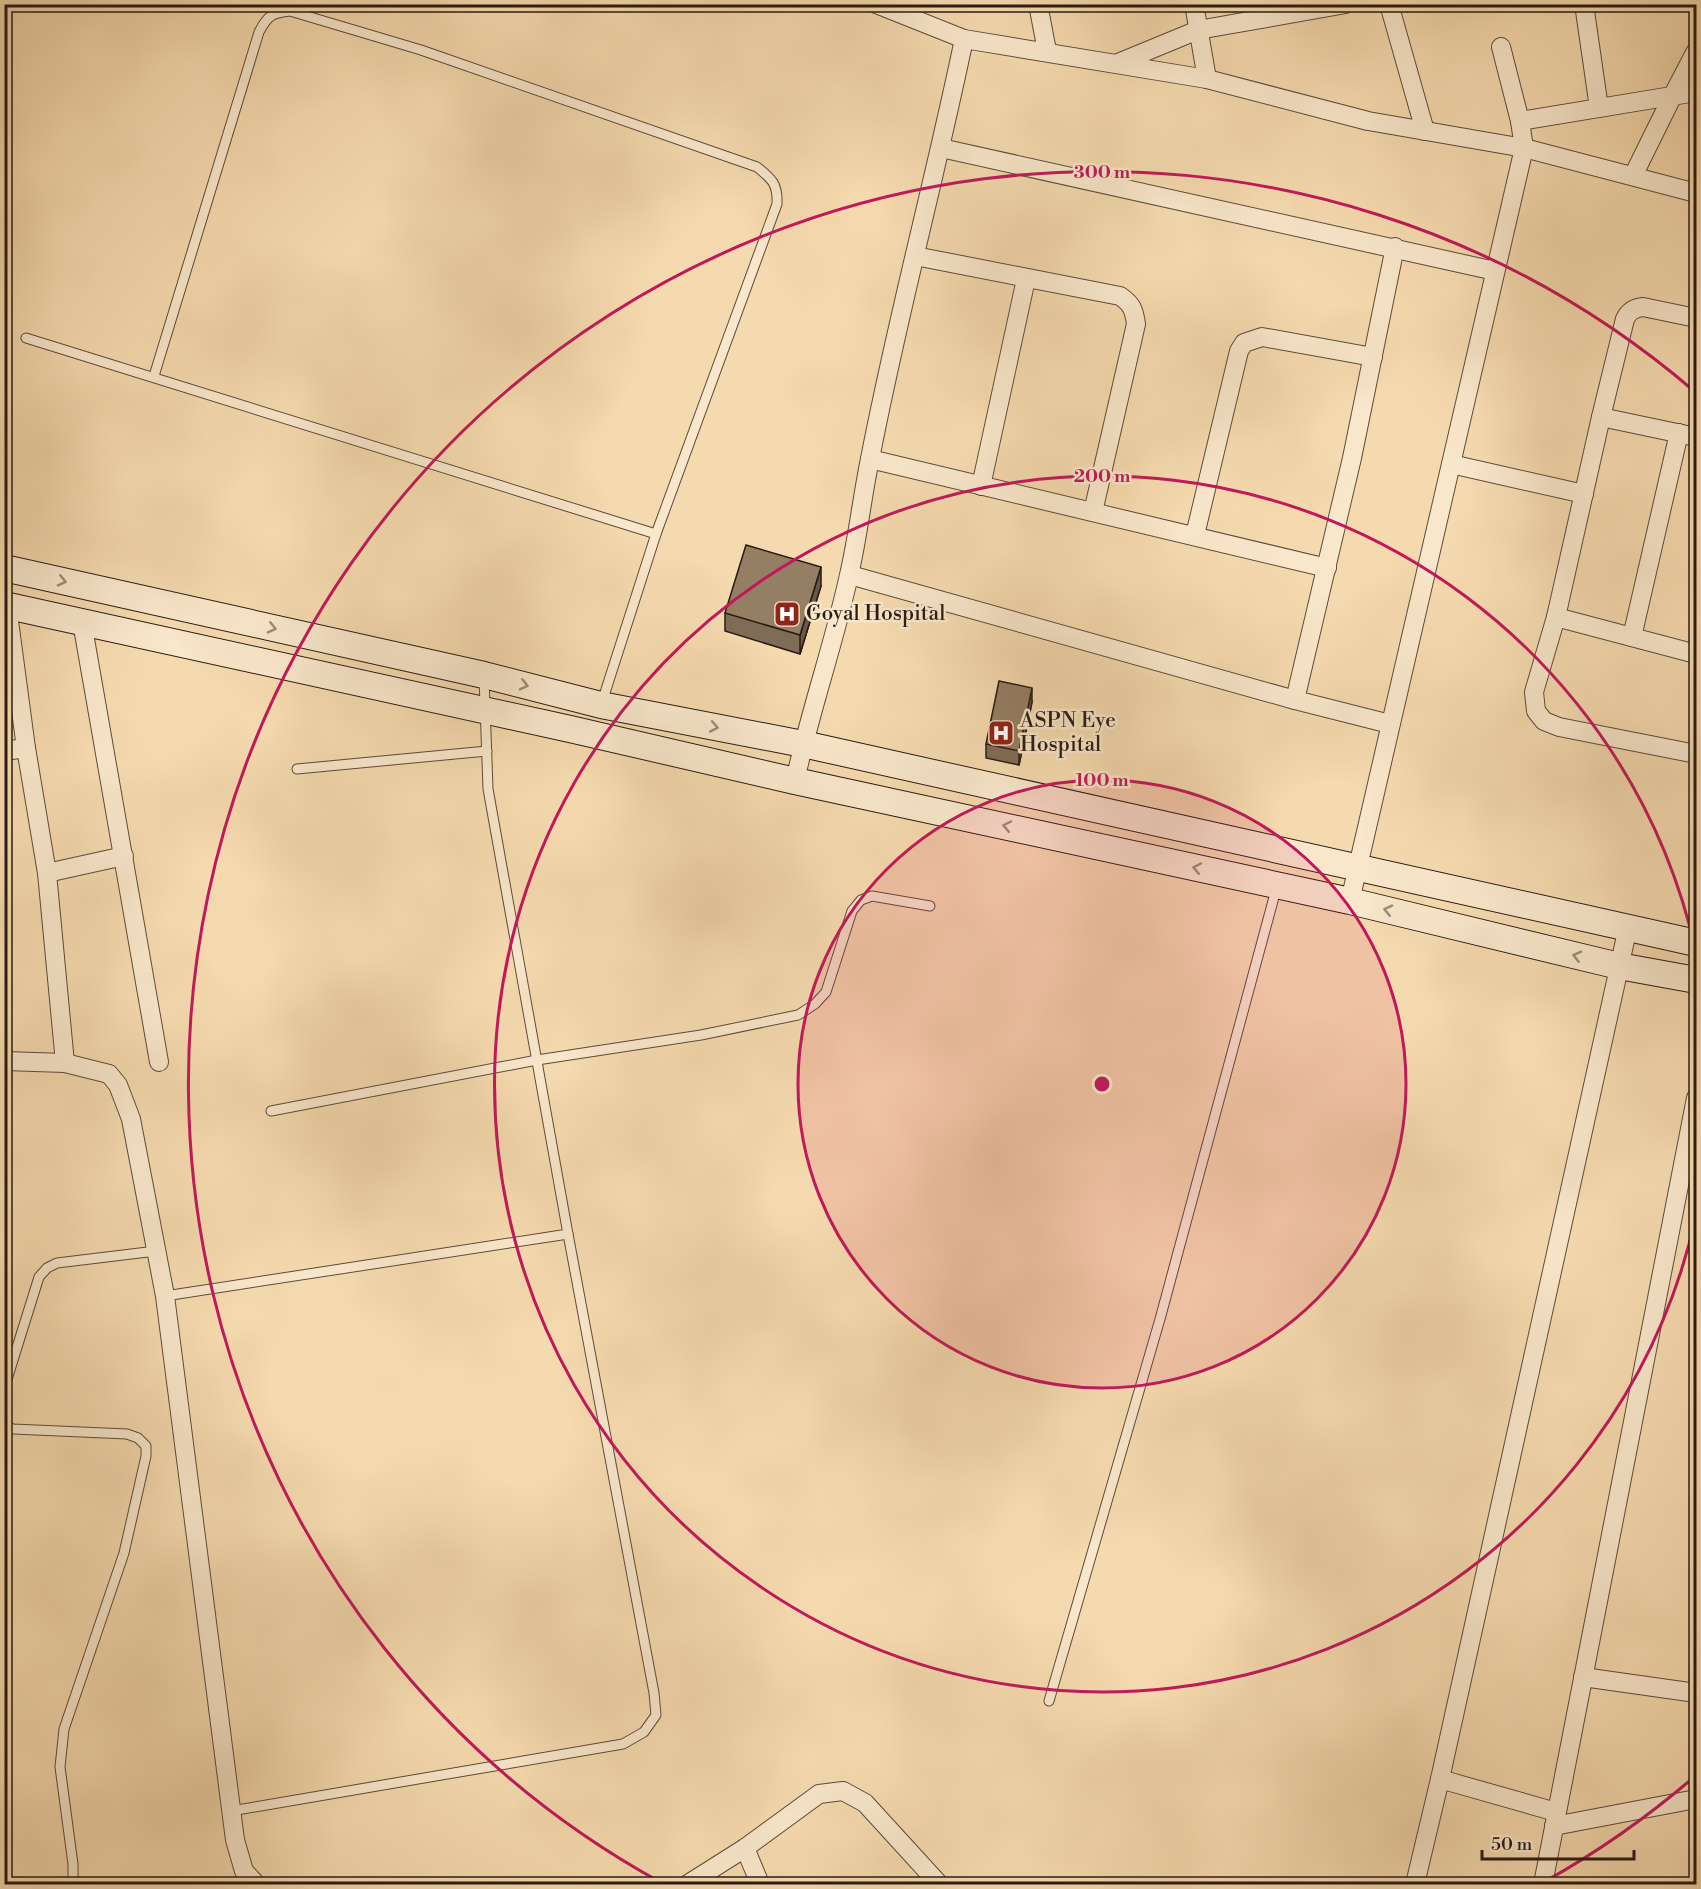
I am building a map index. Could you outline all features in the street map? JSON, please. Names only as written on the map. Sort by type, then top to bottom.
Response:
[{"type":"main road","points":[[4,568],[484,675],[601,705],[803,744],[1696,943]]},
{"type":"main road","points":[[6,606],[1350,901],[1619,966],[1696,980]]},
{"type":"main road","points":[[223,653],[229,618]]},
{"type":"street","points":[[876,4],[964,39],[1206,79],[1368,121],[1524,148],[1696,193]]},
{"type":"street","points":[[1038,4],[1047,51]]},
{"type":"street","points":[[1194,4],[1206,79]]},
{"type":"street","points":[[1118,63],[1198,30],[1346,4]]},
{"type":"street","points":[[1389,4],[1425,131]]},
{"type":"street","points":[[1584,4],[1599,108]]},
{"type":"street","points":[[795,781],[850,574],[870,459],[964,39]]},
{"type":"street","points":[[1350,901],[1524,148],[1520,121],[1501,47]]},
{"type":"street","points":[[1633,177],[1696,51]]},
{"type":"street","points":[[1520,121],[1696,93]]},
{"type":"street","points":[[941,147],[1495,271]]},
{"type":"street","points":[[1296,700],[1353,458],[1395,247]]},
{"type":"street","points":[[915,256],[1120,296],[1134,310],[1136,324],[1093,512]]},
{"type":"street","points":[[981,486],[1026,279]]},
{"type":"street","points":[[1696,318],[1643,307],[1628,313],[1601,417],[1556,617],[1534,692],[1536,711],[1544,721],[1559,727],[1696,754]]},
{"type":"street","points":[[1195,535],[1237,361],[1244,343],[1262,337],[1373,357]]},
{"type":"street","points":[[1601,417],[1688,435],[1632,637]]},
{"type":"street","points":[[870,459],[1327,568]]},
{"type":"street","points":[[1451,464],[1584,494]]},
{"type":"street","points":[[850,574],[1296,700],[1390,724]]},
{"type":"street","points":[[6,606],[47,873],[65,1062]]},
{"type":"street","points":[[1556,617],[1696,654]]},
{"type":"street","points":[[82,622],[159,1062]]},
{"type":"street","points":[[4,751],[26,748]]},
{"type":"street","points":[[47,873],[124,856]]},
{"type":"street","points":[[1415,1884],[1628,927]]},
{"type":"street","points":[[4,1061],[65,1062],[108,1074],[118,1085],[131,1119],[165,1296],[235,1840],[244,1870],[256,1884]]},
{"type":"street","points":[[1544,1884],[1696,1098]]},
{"type":"street","points":[[1583,1677],[1696,1693]]},
{"type":"street","points":[[1440,1779],[1555,1819],[1696,1799]]},
{"type":"street","points":[[688,1884],[745,1848],[819,1794],[843,1791],[865,1803],[939,1884]]},
{"type":"street","points":[[745,1848],[760,1884]]},
{"type":"lane","points":[[154,376],[259,32],[266,18],[277,12],[291,10],[421,50],[757,167],[771,179],[778,190],[777,204],[656,534],[601,705]]},
{"type":"lane","points":[[26,338],[656,534]]},
{"type":"lane","points":[[231,1811],[623,1744],[644,1732],[656,1715],[644,1631],[568,1234],[488,789],[484,675]]},
{"type":"lane","points":[[297,769],[487,751]]},
{"type":"lane","points":[[1049,1701],[1160,1319],[1277,886]]},
{"type":"lane","points":[[271,1111],[537,1060],[701,1035],[798,1015],[815,1004],[826,992],[852,911],[861,900],[872,896],[930,906]]},
{"type":"lane","points":[[165,1296],[568,1234]]},
{"type":"lane","points":[[4,1389],[39,1277],[46,1268],[57,1263],[156,1251]]},
{"type":"lane","points":[[4,1425],[13,1429],[127,1434],[138,1438],[146,1446],[146,1456],[124,1553],[64,1729],[60,1767],[73,1864],[73,1884]]},
{"type":"building","points":[[746,545],[821,567],[800,635],[725,613]]},
{"type":"building","points":[[999,681],[1032,688],[1019,751],[986,744]]},
{"type":"place","name":"Goyal Hospital","points":[[787,614]]},
{"type":"place","name":"ASPN Eye Hospital","points":[[1001,733]]}]
